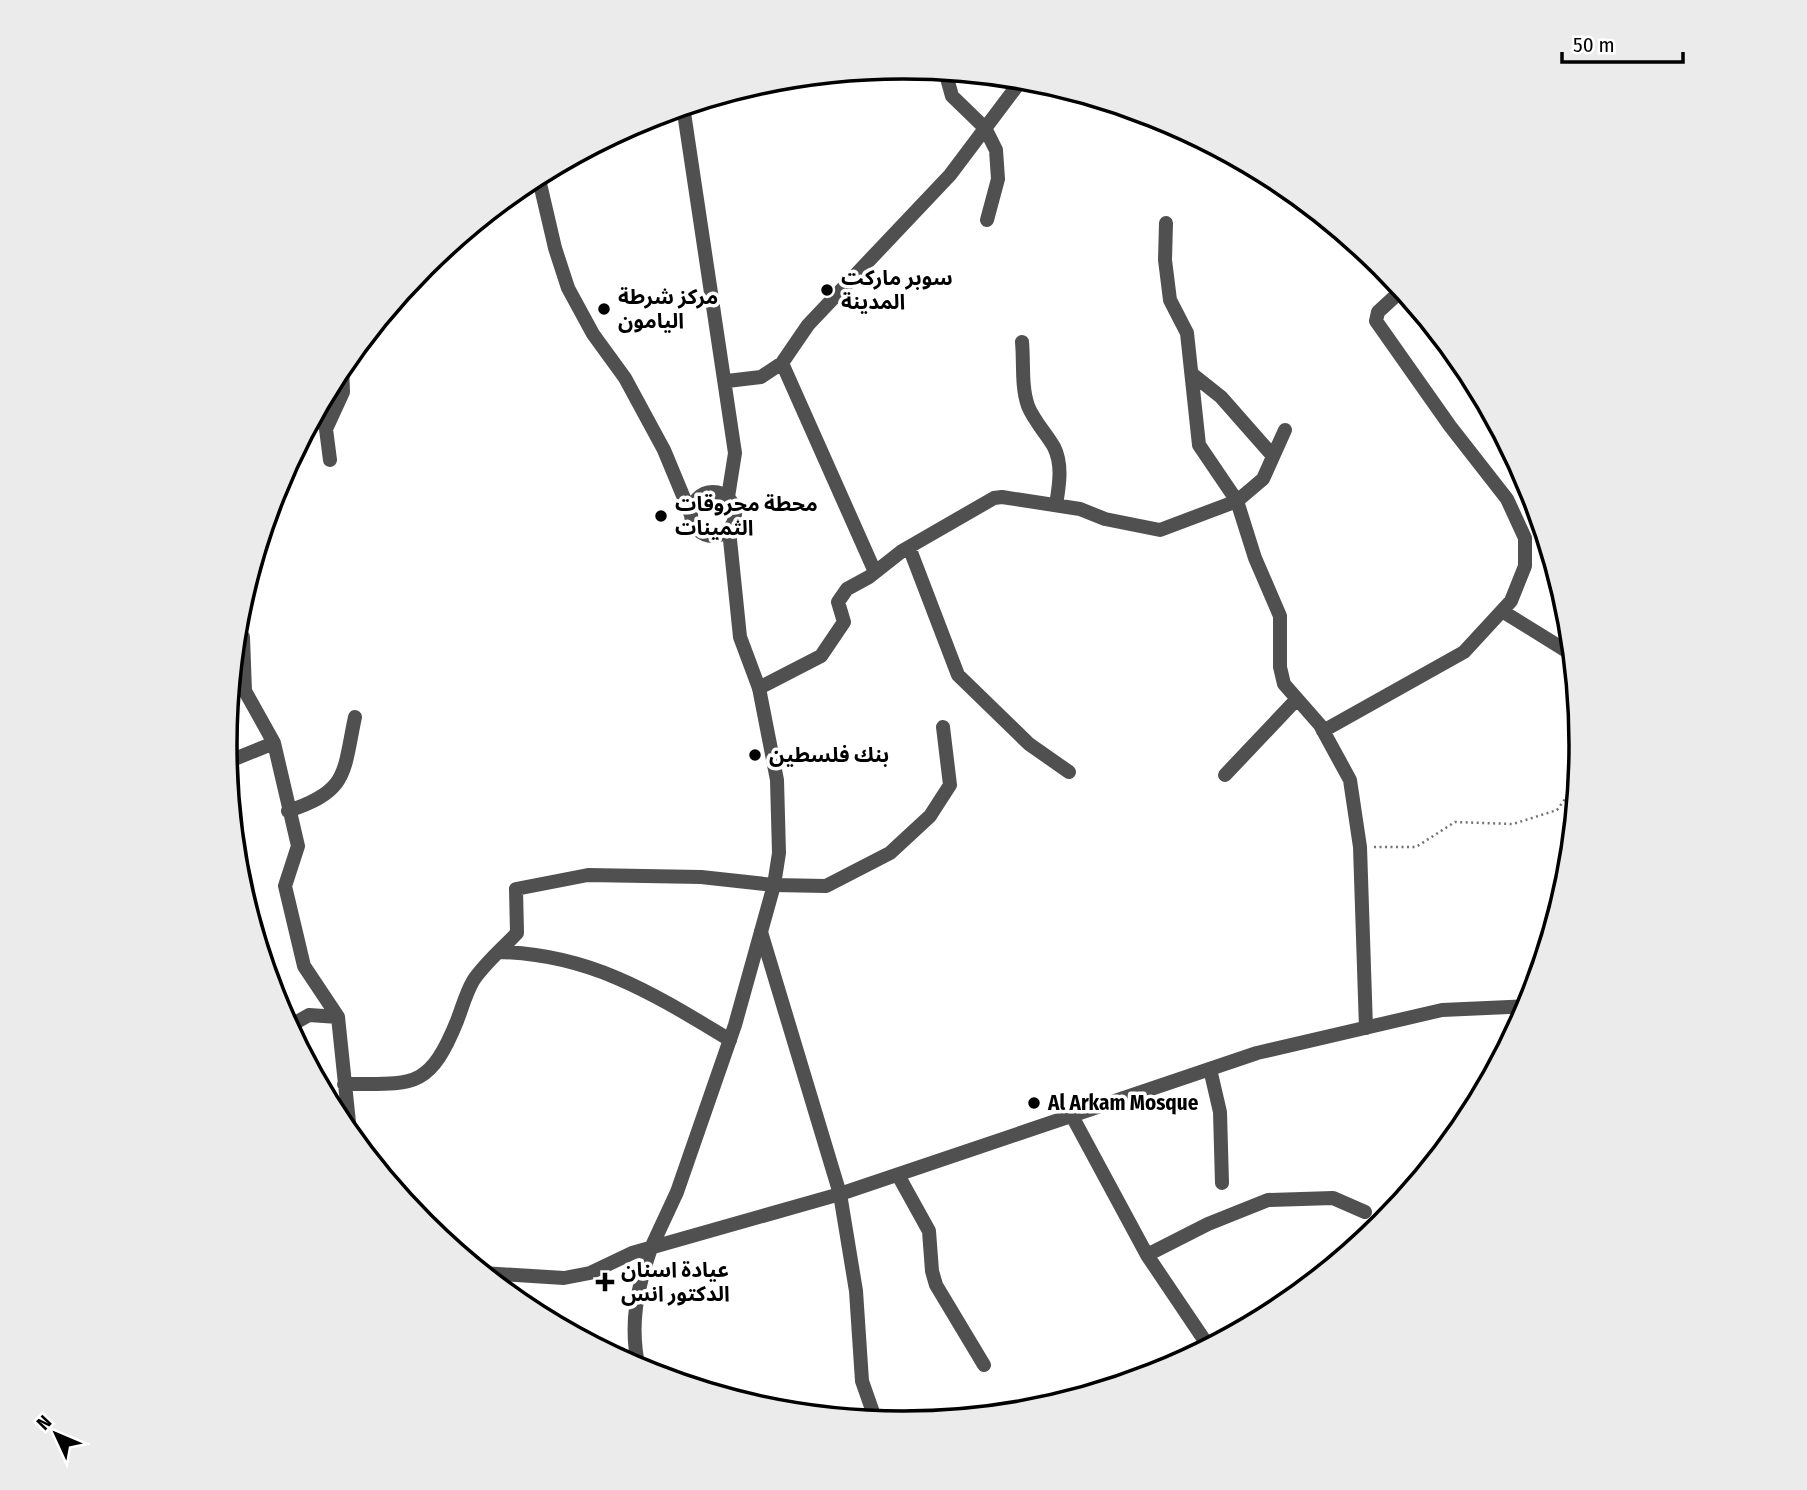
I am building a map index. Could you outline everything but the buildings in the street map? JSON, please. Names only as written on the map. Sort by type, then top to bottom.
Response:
[{"type":"street","points":[[948,80],[952,96],[985,128],[996,150],[998,178],[987,220]]},
{"type":"street","points":[[727,381],[761,377],[782,363],[808,325],[950,175],[1015,89]]},
{"type":"street","points":[[636,1355],[635,1295],[651,1248],[677,1192],[730,1040],[774,885],[780,844],[780,810],[759,688],[740,637],[729,530],[735,517],[728,497],[735,453],[727,381],[685,116]]},
{"type":"street","points":[[541,186],[557,256],[572,296],[593,334],[625,378],[664,450],[696,529],[709,536],[729,530]]},
{"type":"street","points":[[1166,223],[1165,260],[1170,300],[1187,333],[1199,445],[1237,501],[1255,558],[1276,602],[1282,630],[1281,676],[1296,700],[1323,731],[1350,780],[1360,847],[1366,1028]]},
{"type":"street","points":[[1323,731],[1464,652],[1502,611],[1522,579],[1525,538],[1507,499],[1450,426],[1376,321],[1378,312],[1395,296]]},
{"type":"street","points":[[1022,342],[1025,370],[1023,383],[1028,406],[1055,449],[1060,478],[1056,505]]},
{"type":"street","points":[[782,363],[875,572]]},
{"type":"street","points":[[1192,374],[1221,397],[1273,456]]},
{"type":"street","points":[[330,460],[326,429],[342,388]]},
{"type":"street","points":[[759,688],[821,656],[844,622],[838,602],[842,595],[909,547],[994,498],[1002,496],[1056,505],[1160,530],[1237,501],[1263,480],[1284,430]]},
{"type":"street","points":[[691,515],[695,501],[707,493],[728,497]]},
{"type":"street","points":[[909,547],[958,675],[1029,744],[1069,772]]},
{"type":"street","points":[[1502,611],[1562,648]]},
{"type":"street","points":[[244,654],[245,691],[274,743],[298,846],[285,886],[304,966],[338,1017],[347,1111]]},
{"type":"street","points":[[1225,775],[1296,700]]},
{"type":"street","points":[[288,811],[316,802],[340,783],[355,717]]},
{"type":"street","points":[[344,1084],[388,1084],[411,1080],[431,1071],[446,1047],[474,980],[517,933],[516,889],[588,875],[701,877],[774,885],[826,886],[890,853],[930,816],[950,785],[943,727]]},
{"type":"street","points":[[238,758],[274,743]]},
{"type":"street","points":[[761,932],[840,1194],[856,1291],[862,1381],[872,1410]]},
{"type":"street","points":[[499,952],[550,957],[606,972],[649,991],[730,1040]]},
{"type":"street","points":[[498,1274],[573,1277],[607,1267],[651,1248],[840,1194],[1257,1053],[1462,1007],[1516,1006]]},
{"type":"street","points":[[298,1021],[309,1015],[338,1017]]},
{"type":"street","points":[[1210,1069],[1220,1112],[1222,1184]]},
{"type":"street","points":[[1072,1116],[1147,1255],[1204,1340]]},
{"type":"street","points":[[898,1175],[929,1231],[932,1271],[936,1285],[984,1366]]},
{"type":"street","points":[[1147,1255],[1209,1224],[1269,1200],[1332,1198],[1365,1212]]},
{"type":"path","points":[[1360,847],[1416,847],[1455,822],[1513,824],[1557,810],[1567,796]]},
{"type":"place","name":"سوبر ماركت المدينة","points":[[827,290]]},
{"type":"place","name":"مركز شرطة اليامون","points":[[604,309]]},
{"type":"place","name":"محطة محروقات الثمينات","points":[[661,516]]},
{"type":"place","name":"بنك فلسطين","points":[[755,755]]},
{"type":"place","name":"Al Arkam Mosque","points":[[1034,1103]]},
{"type":"place","name":"عيادة اسنان الدكتور انس","points":[[605,1282]]}]
